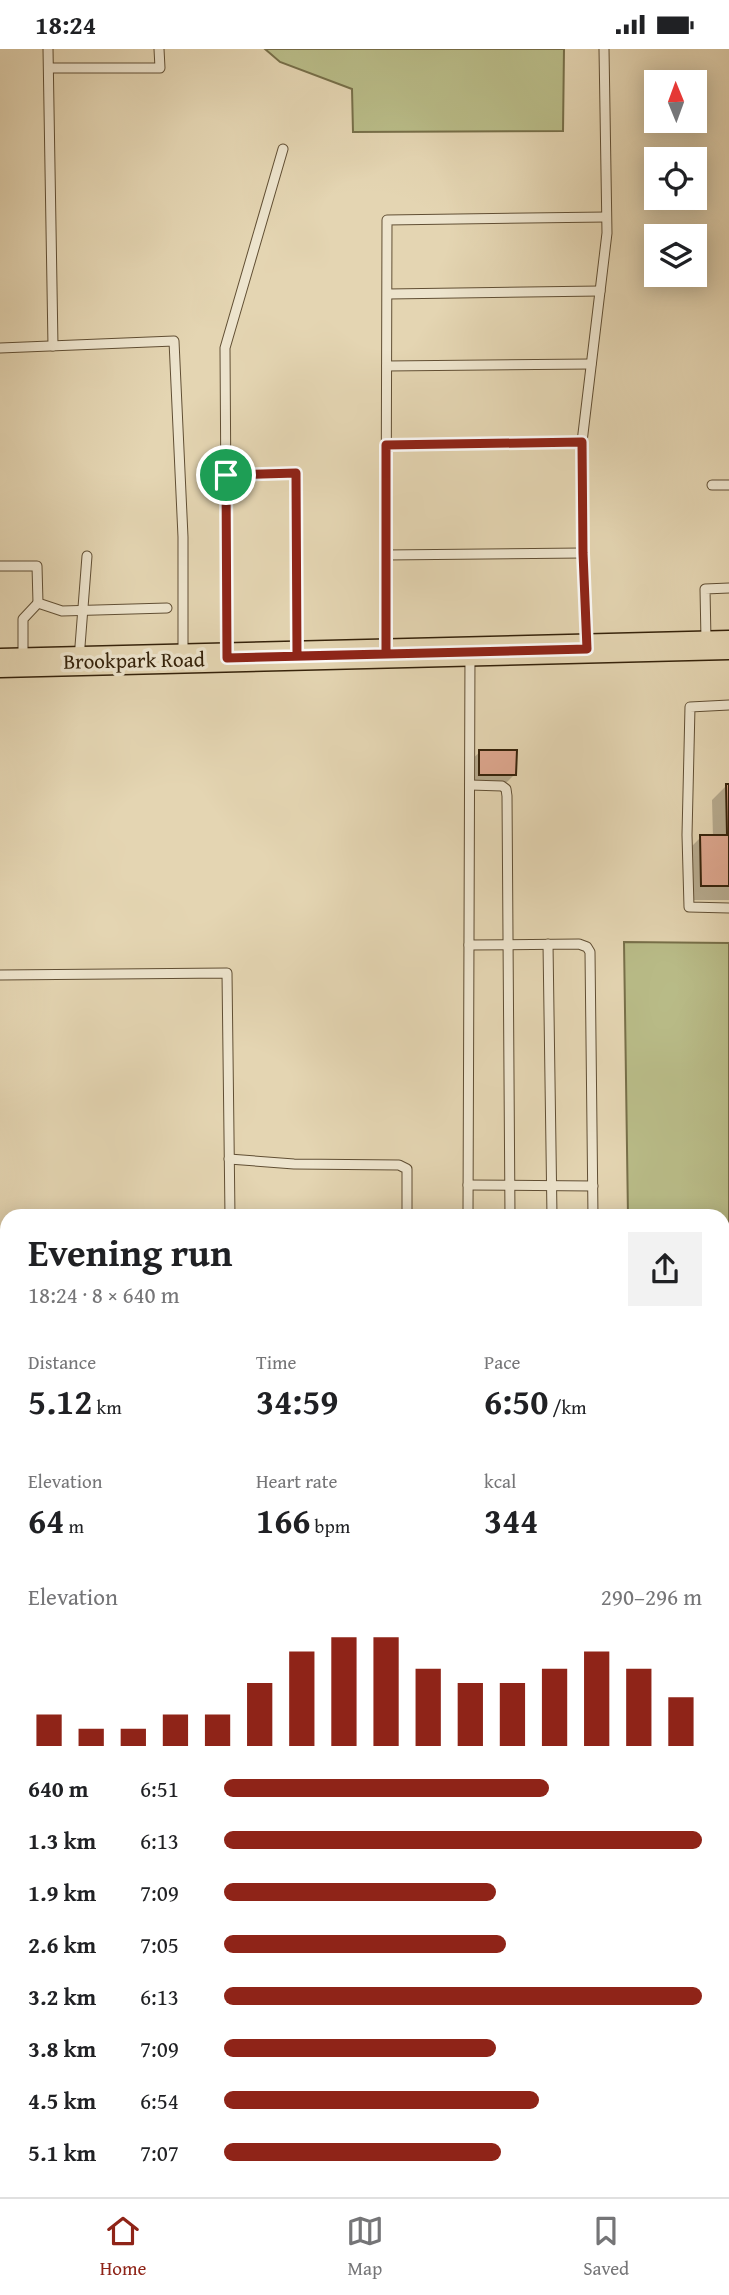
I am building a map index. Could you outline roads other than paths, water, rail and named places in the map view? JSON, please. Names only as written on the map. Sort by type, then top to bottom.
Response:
[{"type":"main road","name":"Brookpark Road","points":[[12,663],[717,645]]},
{"type":"lane","points":[[48,49],[53,346]]},
{"type":"lane","points":[[49,68],[160,68],[159,49]]},
{"type":"lane","points":[[587,649],[582,442],[607,233],[604,49]]},
{"type":"lane","points":[[227,658],[225,348],[284,149]]},
{"type":"lane","points":[[386,654],[387,220],[606,217]]},
{"type":"lane","points":[[388,294],[600,291]]},
{"type":"lane","points":[[0,348],[174,341],[183,537],[183,659]]},
{"type":"lane","points":[[387,366],[591,364]]},
{"type":"lane","points":[[386,445],[582,442]]},
{"type":"lane","points":[[226,475],[296,473],[297,656]]},
{"type":"lane","points":[[712,485],[729,485]]},
{"type":"lane","points":[[386,555],[583,553]]},
{"type":"lane","points":[[79,661],[87,556]]},
{"type":"lane","points":[[0,566],[37,566],[38,603],[23,618],[12,663]]},
{"type":"lane","points":[[717,645],[705,589],[729,588]]},
{"type":"lane","points":[[38,603],[62,611],[167,608]]},
{"type":"lane","points":[[468,1209],[470,652]]},
{"type":"lane","points":[[729,705],[690,707],[687,835],[689,907],[729,908]]},
{"type":"lane","points":[[470,785],[502,786],[506,789],[510,1209]]},
{"type":"lane","points":[[548,944],[552,1209]]},
{"type":"lane","points":[[469,945],[579,944],[587,947],[590,952],[593,1209]]},
{"type":"lane","points":[[0,975],[227,973],[230,1209]]},
{"type":"lane","points":[[229,1159],[295,1164],[399,1165],[407,1170],[407,1209]]},
{"type":"lane","points":[[468,1185],[593,1185]]}]
